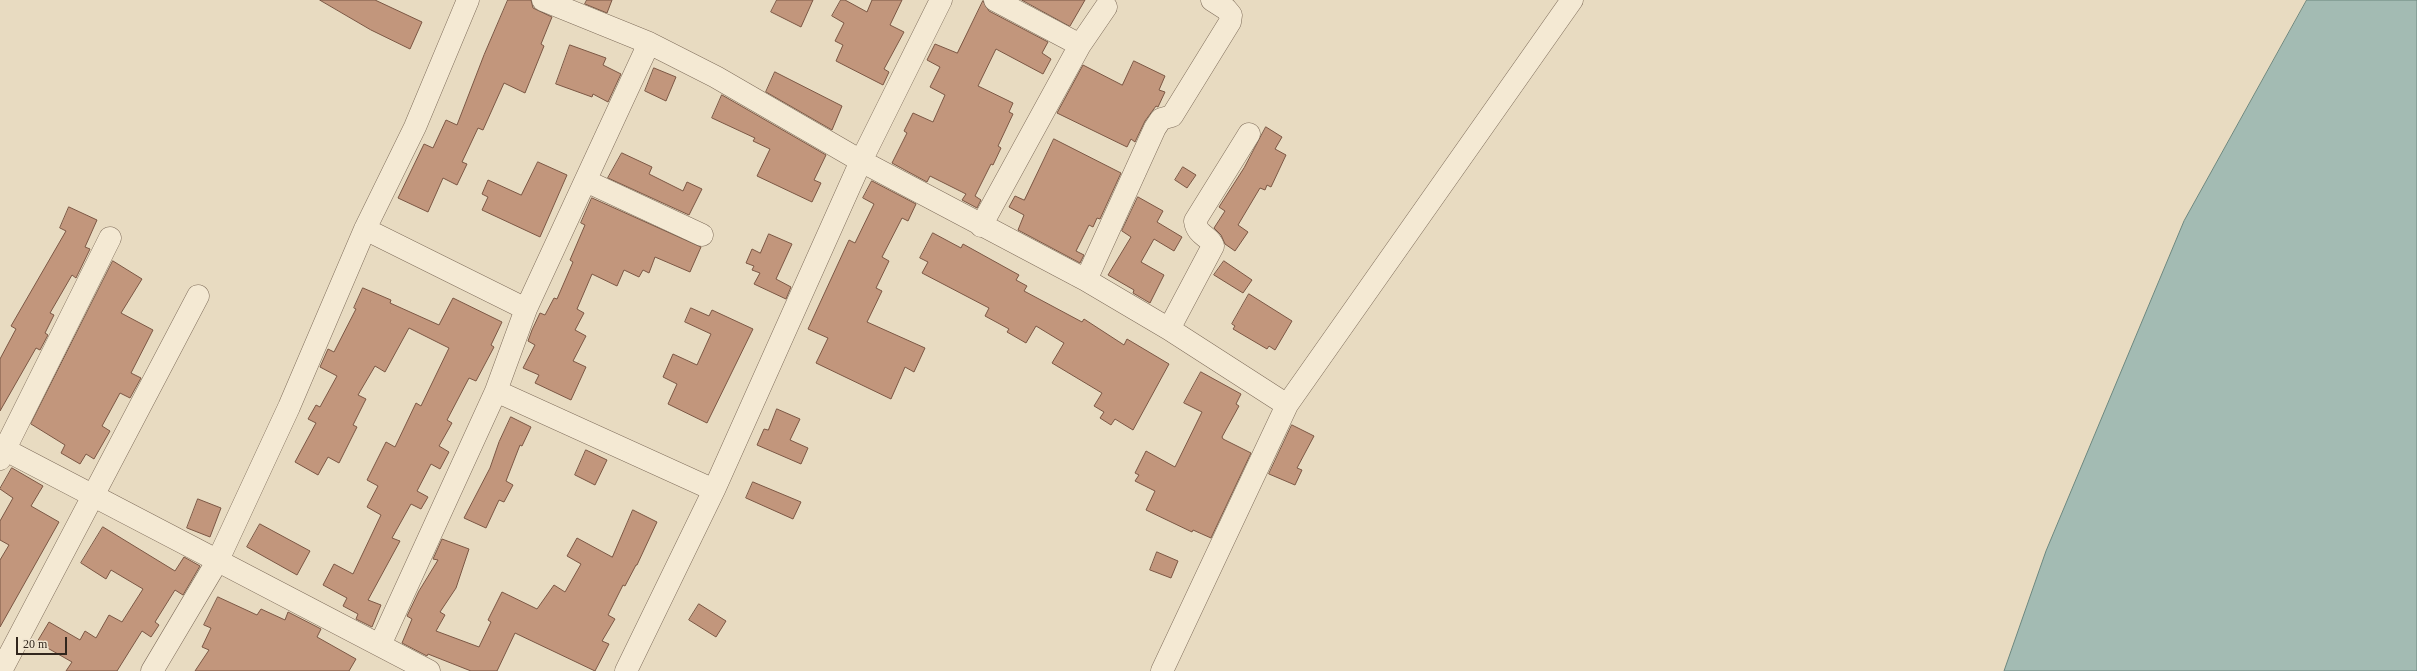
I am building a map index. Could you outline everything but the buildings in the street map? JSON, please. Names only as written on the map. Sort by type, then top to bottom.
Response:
[{"type":"street","points":[[152,671],[218,560],[289,407],[365,230],[415,127],[468,0]]},
{"type":"street","points":[[544,0],[649,43],[716,77],[861,161],[981,226],[1086,280],[1170,329],[1287,405]]},
{"type":"street","points":[[626,671],[714,490],[861,161],[941,0]]},
{"type":"street","points":[[995,0],[1080,45]]},
{"type":"street","points":[[1086,280],[1155,128],[1161,119],[1172,116],[1230,22],[1231,15],[1226,9],[1212,0]]},
{"type":"street","points":[[1162,671],[1287,405],[1572,0]]},
{"type":"street","points":[[981,226],[1080,45],[1106,7]]},
{"type":"street","points":[[380,645],[496,391],[526,309],[649,43]]},
{"type":"street","points":[[1170,329],[1213,246],[1212,243],[1196,228],[1195,221],[1249,134]]},
{"type":"street","points":[[586,181],[702,235]]},
{"type":"street","points":[[365,230],[526,309]]},
{"type":"street","points":[[110,238],[2,452],[218,560],[429,671]]},
{"type":"street","points":[[1,671],[198,296]]},
{"type":"street","points":[[496,391],[714,490]]},
{"type":"water","points":[[2307,0],[2417,0],[2417,671],[2004,671],[2046,551],[2184,221]]}]
